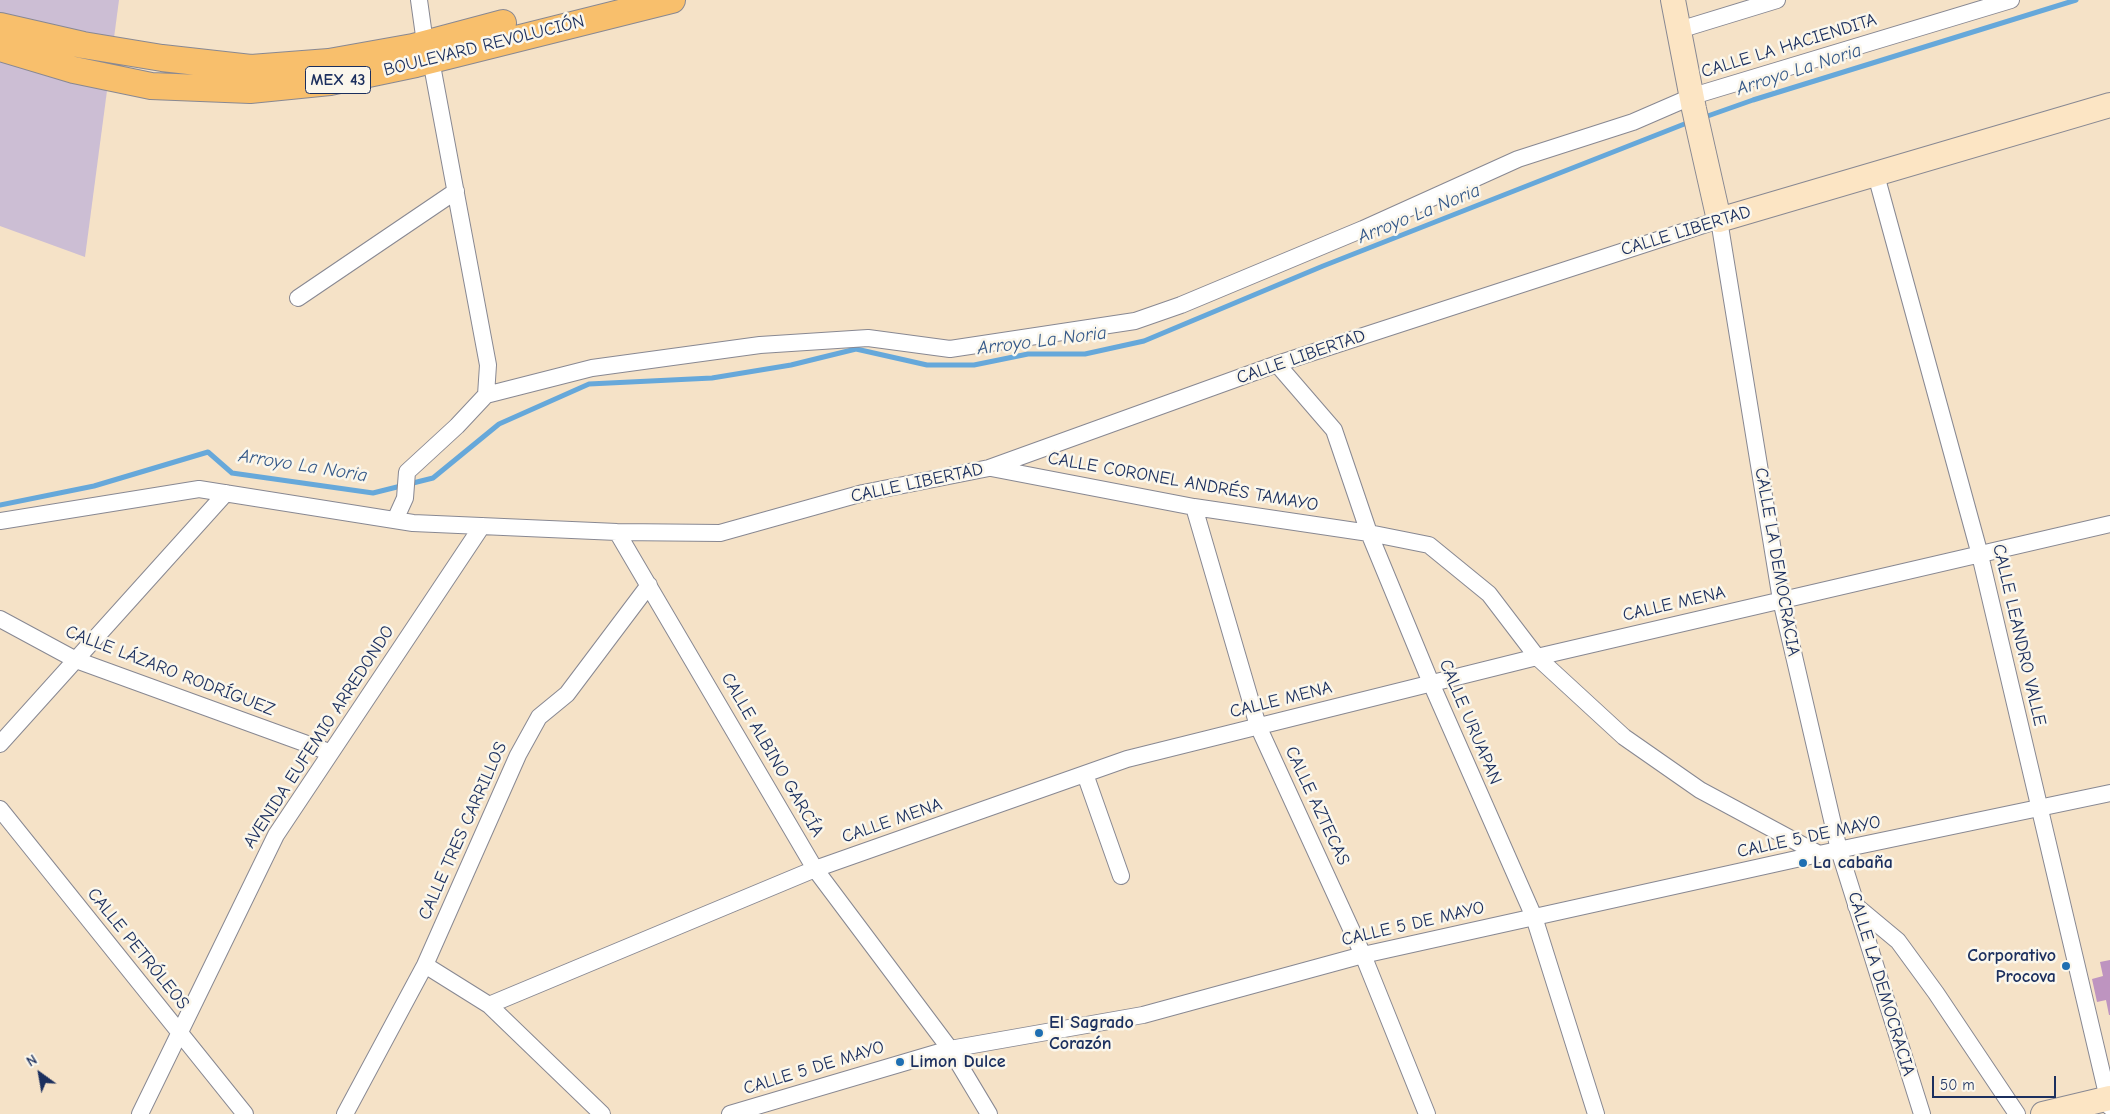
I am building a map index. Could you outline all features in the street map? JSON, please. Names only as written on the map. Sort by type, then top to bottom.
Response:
[{"type":"main road","name":"BOULEVARD REVOLUCIÓN","points":[[0,48],[74,70],[151,86],[250,90],[330,82],[598,0]]},
{"type":"main road","name":"BOULEVARD REVOLUCIÓN","points":[[0,26],[83,45],[152,57],[251,68],[328,62],[413,47],[428,51],[672,0]]},
{"type":"street","points":[[395,520],[405,498],[407,472],[457,426],[486,395],[488,365],[419,0]]},
{"type":"street","name":"CALLE LA DEMOCRACIA","points":[[1673,0],[1719,220],[1781,600],[1839,850],[1922,1114]]},
{"type":"street","points":[[1679,30],[1777,0]]},
{"type":"street","name":"CALLE LA HACIENDITA","points":[[486,395],[592,368],[760,345],[868,338],[950,349],[1135,321],[1181,305],[1345,236],[1518,159],[2011,0]]},
{"type":"street","name":"CALLE LIBERTAD","points":[[0,521],[200,489],[413,523],[618,532],[720,533],[864,493],[990,468],[1277,364],[1719,220],[2110,105]]},
{"type":"street","name":"CALLE LEANDRO VALLE","points":[[1876,175],[1980,554],[2038,808],[2109,1101]]},
{"type":"street","points":[[298,298],[456,191]]},
{"type":"street","name":"CALLE URUAPAN","points":[[1277,364],[1334,430],[1369,533],[1431,683],[1534,917],[1596,1114]]},
{"type":"street","name":"CALLE CORONEL ANDRÉS TAMAYO","points":[[990,468],[1194,507],[1369,533],[1429,545],[1489,594],[1537,657],[1624,737],[1692,785],[1819,854]]},
{"type":"street","points":[[0,744],[226,493]]},
{"type":"street","name":"CALLE AZTECAS","points":[[1194,507],[1258,726],[1363,955],[1426,1114]]},
{"type":"street","name":"CALLE MENA","points":[[489,1004],[815,869],[1127,759],[1537,657],[2110,524]]},
{"type":"street","name":"AVENIDA EUFEMIO ARREDONDO","points":[[140,1114],[276,834],[329,752],[482,526]]},
{"type":"street","name":"CALLE ALBINO GARCÍA","points":[[618,532],[815,869],[950,1049],[989,1114]]},
{"type":"street","name":"CALLE TRES CARRILLOS","points":[[345,1114],[425,965],[518,755],[540,717],[567,694],[649,585]]},
{"type":"street","name":"CALLE LÁZARO RODRÍGUEZ","points":[[0,619],[76,660],[329,752]]},
{"type":"street","points":[[1085,774],[1121,876]]},
{"type":"street","name":"CALLE 5 DE MAYO","points":[[730,1114],[950,1049],[1143,1015],[1363,955],[1819,854],[2110,793]]},
{"type":"street","name":"CALLE PETRÓLEOS","points":[[0,809],[245,1114]]},
{"type":"street","points":[[1856,906],[1898,941],[1936,993],[2017,1114]]},
{"type":"street","points":[[425,965],[489,1004],[602,1114]]},
{"type":"street","points":[[2043,1114],[2109,1101]]},
{"type":"shaded area","points":[[0,0],[119,0],[85,257],[0,226]]},
{"type":"building","points":[[2110,960],[2109,1015],[2106,1000],[2097,1002],[2092,979],[2103,976],[2100,962]]},
{"type":"waterway","name":"Arroyo La Noria","points":[[1702,118],[1753,100],[2076,0]]},
{"type":"waterway","name":"Arroyo La Noria","points":[[0,505],[94,486],[208,452],[232,473],[373,493],[433,478],[499,424],[589,384],[712,378],[791,365],[856,349],[927,365],[974,365],[1028,354],[1085,354],[1144,341],[1323,266],[1692,121]]},
{"type":"place","name":"La cabaña","points":[[1803,863]]},
{"type":"place","name":"Corporativo Procova","points":[[2066,966]]},
{"type":"place","name":"El Sagrado Corazón","points":[[1039,1033]]},
{"type":"place","name":"Limon Dulce","points":[[900,1062]]}]
